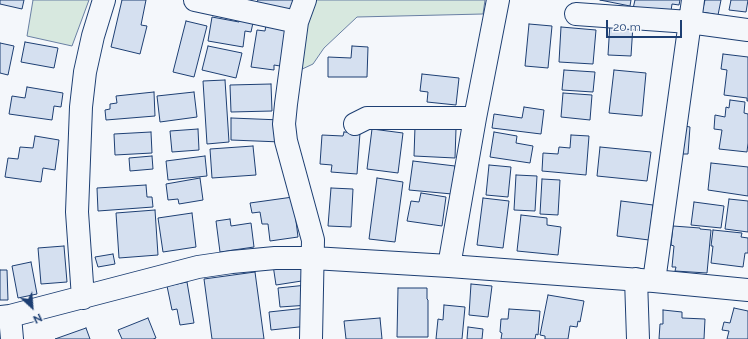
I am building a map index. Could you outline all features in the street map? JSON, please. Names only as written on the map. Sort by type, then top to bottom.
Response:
[{"type":"street","points":[[83,298],[77,212],[81,107],[93,36],[104,0]]},
{"type":"street","points":[[195,0],[297,22]]},
{"type":"street","points":[[305,0],[297,22],[284,124],[286,141],[313,240],[311,339]]},
{"type":"street","points":[[448,266],[498,0]]},
{"type":"street","points":[[638,339],[645,280],[693,0]]},
{"type":"street","points":[[576,14],[689,22],[748,30]]},
{"type":"street","points":[[355,124],[367,118],[475,118]]},
{"type":"street","points":[[12,339],[5,317],[198,267],[247,260],[275,258],[313,258],[448,266],[645,280],[748,290]]},
{"type":"shaded area","points":[[33,0],[89,0],[72,46],[27,36]]},
{"type":"shaded area","points":[[316,0],[485,0],[483,14],[357,17],[324,48],[313,64],[298,71],[304,28]]},
{"type":"building","points":[[0,0],[24,0],[22,9],[0,4]]},
{"type":"building","points":[[122,0],[146,0],[141,25],[147,26],[140,54],[111,47]]},
{"type":"building","points":[[258,0],[299,0],[291,18],[256,3]]},
{"type":"building","points":[[600,0],[631,0],[630,6]]},
{"type":"building","points":[[635,0],[680,0],[679,5],[672,4],[671,11],[661,9],[660,14],[632,13]]},
{"type":"building","points":[[705,0],[721,0],[718,15],[702,12]]},
{"type":"building","points":[[731,0],[748,0],[746,12],[729,10]]},
{"type":"building","points":[[240,15],[254,18],[251,32],[245,31],[243,47],[208,41],[212,17],[239,22]]},
{"type":"building","points":[[186,21],[207,26],[194,77],[173,72]]},
{"type":"building","points":[[610,23],[633,25],[631,56],[608,55]]},
{"type":"building","points":[[529,24],[552,26],[548,68],[525,66]]},
{"type":"building","points":[[266,25],[286,28],[280,66],[274,65],[274,70],[251,67],[257,30],[265,31]]},
{"type":"building","points":[[561,27],[596,30],[593,64],[559,62]]},
{"type":"building","points":[[25,42],[58,48],[54,68],[21,62]]},
{"type":"building","points":[[0,43],[14,46],[8,75],[0,73]]},
{"type":"building","points":[[208,46],[242,53],[236,78],[202,70]]},
{"type":"building","points":[[352,46],[368,47],[367,77],[328,77],[328,57],[351,58]]},
{"type":"building","points":[[723,54],[748,57],[748,101],[747,98],[724,95],[727,70],[721,69]]},
{"type":"building","points":[[564,70],[595,72],[593,92],[562,90]]},
{"type":"building","points":[[614,70],[646,73],[642,116],[609,113]]},
{"type":"building","points":[[422,74],[459,78],[456,105],[427,102],[428,92],[420,91]]},
{"type":"building","points":[[225,80],[229,142],[207,144],[203,81]]},
{"type":"building","points":[[271,84],[272,111],[231,112],[230,85]]},
{"type":"building","points":[[27,87],[63,93],[61,107],[54,106],[52,120],[9,114],[12,96],[25,98]]},
{"type":"building","points":[[154,92],[155,116],[106,120],[105,110],[110,109],[110,104],[117,103],[116,96]]},
{"type":"building","points":[[194,92],[197,117],[160,122],[157,96]]},
{"type":"building","points":[[563,93],[592,95],[590,120],[561,117]]},
{"type":"building","points":[[730,100],[745,102],[744,113],[748,114],[747,152],[719,149],[722,130],[714,129],[715,115],[725,117],[726,107],[729,108]]},
{"type":"building","points":[[524,107],[544,110],[541,134],[492,128],[494,114],[522,118]]},
{"type":"building","points":[[231,118],[281,120],[281,142],[231,140]]},
{"type":"building","points":[[685,126],[690,127],[688,154],[682,154]]},
{"type":"building","points":[[415,127],[456,129],[455,158],[414,156]]},
{"type":"building","points":[[198,129],[199,150],[172,152],[170,131]]},
{"type":"building","points":[[372,129],[403,133],[398,173],[367,169]]},
{"type":"building","points":[[151,132],[152,153],[115,155],[114,134]]},
{"type":"building","points":[[344,132],[360,133],[357,174],[331,172],[332,165],[320,164],[322,135],[343,136]]},
{"type":"building","points":[[494,132],[517,136],[516,143],[533,146],[530,163],[490,157]]},
{"type":"building","points":[[571,135],[589,136],[586,175],[542,171],[543,153],[558,154],[559,147],[570,148]]},
{"type":"building","points":[[35,136],[59,140],[55,170],[43,168],[41,182],[5,177],[8,158],[18,159],[20,147],[33,148]]},
{"type":"building","points":[[253,146],[256,175],[212,178],[210,149]]},
{"type":"building","points":[[600,147],[651,152],[647,181],[597,176]]},
{"type":"building","points":[[152,156],[153,169],[130,171],[129,158]]},
{"type":"building","points":[[205,156],[207,176],[168,180],[166,161]]},
{"type":"building","points":[[413,161],[455,166],[452,194],[409,190]]},
{"type":"building","points":[[711,163],[748,167],[748,196],[708,190]]},
{"type":"building","points":[[489,165],[511,167],[508,197],[486,195]]},
{"type":"building","points":[[516,175],[537,176],[535,211],[514,210]]},
{"type":"building","points":[[200,178],[203,200],[179,204],[178,199],[168,200],[166,184]]},
{"type":"building","points":[[377,178],[403,182],[395,242],[369,239]]},
{"type":"building","points":[[542,179],[560,180],[558,215],[540,214]]},
{"type":"building","points":[[146,185],[147,197],[152,197],[153,207],[98,211],[97,188]]},
{"type":"building","points":[[331,188],[353,189],[351,227],[328,226]]},
{"type":"building","points":[[421,193],[446,197],[442,226],[407,221],[411,201],[419,202]]},
{"type":"building","points":[[293,197],[298,237],[270,241],[268,224],[262,224],[260,212],[252,213],[250,203]]},
{"type":"building","points":[[483,198],[509,201],[503,248],[477,245]]},
{"type":"building","points":[[729,199],[748,201],[748,232],[725,229]]},
{"type":"building","points":[[621,201],[653,205],[649,240],[617,236]]},
{"type":"building","points":[[694,202],[724,206],[721,228],[691,225]]},
{"type":"building","points":[[155,210],[158,255],[119,258],[116,213]]},
{"type":"building","points":[[192,213],[196,247],[163,252],[158,218]]},
{"type":"building","points":[[521,215],[547,218],[547,225],[561,227],[558,255],[517,251]]},
{"type":"building","points":[[230,219],[231,226],[251,223],[254,247],[220,252],[216,221]]},
{"type":"building","points":[[673,226],[711,230],[707,273],[675,271],[676,267],[672,267],[674,246],[671,245]]},
{"type":"building","points":[[713,230],[742,233],[741,237],[748,238],[748,253],[745,253],[743,267],[711,263]]},
{"type":"building","points":[[64,246],[67,282],[41,284],[38,248]]},
{"type":"building","points":[[113,254],[115,264],[98,267],[95,257]]},
{"type":"building","points":[[305,260],[308,280],[276,285],[273,265]]},
{"type":"building","points":[[31,262],[37,294],[18,298],[12,266]]},
{"type":"building","points":[[0,270],[7,270],[8,300],[0,300]]},
{"type":"building","points":[[255,272],[264,339],[212,339],[204,279]]},
{"type":"building","points":[[187,282],[194,323],[180,325],[177,309],[172,310],[167,286]]},
{"type":"building","points":[[471,284],[492,286],[488,317],[469,315]]},
{"type":"building","points":[[307,285],[309,305],[280,307],[278,288]]},
{"type":"building","points":[[398,288],[427,288],[428,337],[397,337]]},
{"type":"building","points":[[548,295],[584,301],[580,322],[578,321],[577,327],[570,326],[568,339],[545,339],[545,336],[540,335]]},
{"type":"building","points":[[444,305],[465,307],[462,339],[436,339],[438,319],[443,320]]},
{"type":"building","points":[[306,308],[308,326],[271,330],[269,312]]},
{"type":"building","points":[[734,308],[748,311],[748,339],[727,339],[729,331],[722,330],[724,322],[730,323]]},
{"type":"building","points":[[509,309],[540,311],[538,335],[536,334],[535,339],[501,339],[501,319],[508,319]]},
{"type":"building","points":[[663,310],[682,312],[682,318],[705,319],[704,339],[659,339],[660,324],[663,324]]},
{"type":"building","points":[[148,318],[156,338],[122,339],[118,330]]},
{"type":"building","points":[[380,318],[382,339],[346,339],[344,321]]},
{"type":"building","points":[[468,327],[483,329],[482,339],[467,339]]},
{"type":"building","points":[[86,328],[90,339],[55,339]]}]
